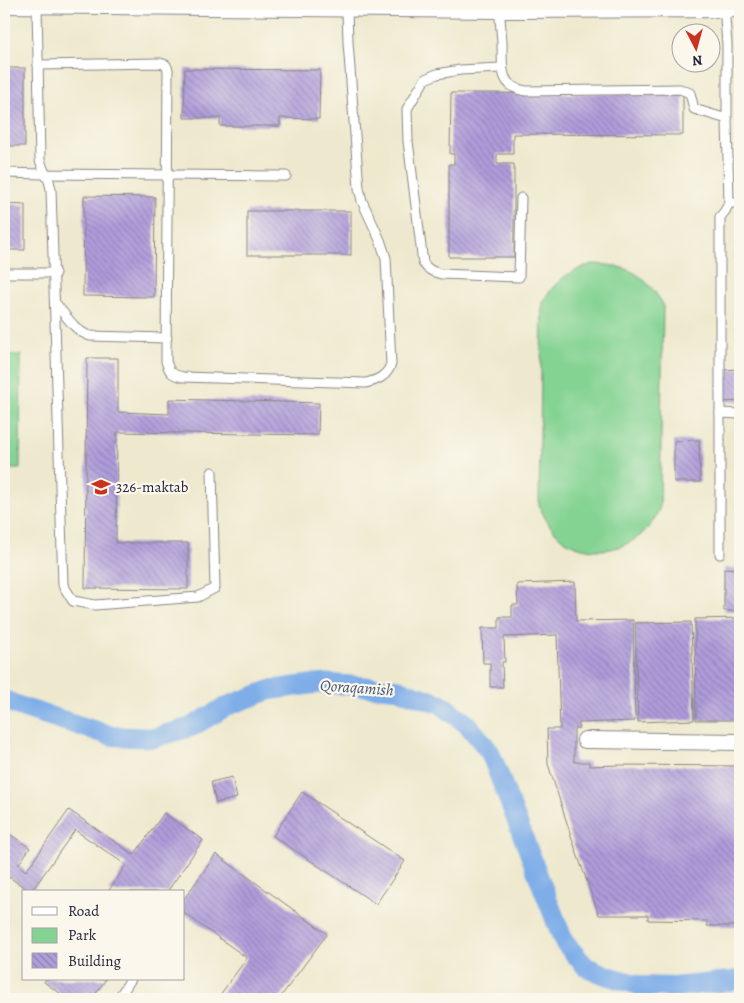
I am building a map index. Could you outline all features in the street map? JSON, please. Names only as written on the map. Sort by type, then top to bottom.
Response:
[{"type":"street","points":[[4,5],[348,9],[499,7],[729,8]]},
{"type":"street","points":[[585,740],[740,742]]},
{"type":"lane","points":[[37,5],[40,160],[52,189],[64,585],[73,601],[95,605],[198,597],[215,588],[212,472]]},
{"type":"lane","points":[[499,7],[502,43],[501,68],[506,82],[516,90],[680,89],[690,93],[694,109],[727,119]]},
{"type":"lane","points":[[720,554],[720,217],[725,212],[729,203],[727,44],[729,8]]},
{"type":"lane","points":[[38,64],[166,64],[168,70],[166,361],[173,375],[183,377],[366,383],[384,376],[389,371],[391,364],[388,267],[384,248],[362,201],[359,188],[348,42],[348,9]]},
{"type":"lane","points":[[501,68],[460,70],[437,74],[425,80],[407,108],[406,122],[423,263],[427,269],[441,274],[519,277],[521,198]]},
{"type":"lane","points":[[4,174],[286,176]]},
{"type":"lane","points":[[729,203],[740,202]]},
{"type":"lane","points":[[4,273],[55,273]]},
{"type":"lane","points":[[56,304],[77,328],[90,336],[167,338]]},
{"type":"lane","points":[[720,413],[740,414]]},
{"type":"lane","points":[[118,999],[130,980]]},
{"type":"green space","points":[[592,264],[616,266],[634,273],[649,285],[663,304],[660,507],[651,524],[632,541],[621,546],[595,550],[571,544],[560,537],[553,530],[539,505],[542,302],[563,278],[575,270]]},
{"type":"green space","points":[[4,355],[21,355],[20,469],[4,469]]},
{"type":"building","points":[[4,68],[25,68],[25,146],[4,146]]},
{"type":"building","points":[[185,69],[320,70],[319,119],[280,118],[280,126],[220,126],[220,118],[184,118]]},
{"type":"building","points":[[451,93],[683,94],[683,135],[513,134],[513,154],[497,154],[497,164],[514,164],[514,257],[449,257],[449,164],[454,164],[454,154],[450,154]]},
{"type":"building","points":[[84,196],[155,197],[154,297],[83,296]]},
{"type":"building","points":[[4,204],[25,205],[25,250],[4,250]]},
{"type":"building","points":[[247,211],[351,211],[351,255],[247,255]]},
{"type":"building","name":"326-maktab","points":[[87,358],[118,358],[118,412],[169,414],[169,399],[319,403],[318,435],[117,432],[116,543],[188,543],[188,589],[85,588]]},
{"type":"building","points":[[740,369],[740,401],[723,402],[723,370]]},
{"type":"building","points":[[738,434],[740,434],[740,476],[737,476]]},
{"type":"building","points":[[699,440],[700,482],[674,482],[674,441]]},
{"type":"building","points":[[724,568],[740,569],[740,611],[724,611]]},
{"type":"building","points":[[575,582],[576,621],[633,620],[635,721],[579,723],[579,728],[574,729],[574,762],[589,762],[589,766],[740,766],[740,926],[707,926],[707,921],[648,920],[648,915],[599,915],[548,764],[547,729],[560,729],[557,635],[504,637],[503,687],[490,687],[490,663],[483,663],[482,628],[499,628],[499,617],[512,617],[512,605],[518,605],[517,584]]},
{"type":"building","points":[[740,618],[740,720],[696,720],[695,619]]},
{"type":"building","points":[[691,622],[694,720],[638,722],[635,623]]},
{"type":"building","points":[[232,777],[237,798],[216,803],[211,782]]},
{"type":"building","points":[[302,792],[405,861],[376,904],[273,836]]},
{"type":"building","points":[[69,810],[134,855],[164,813],[203,840],[168,890],[109,890],[126,865],[75,830],[32,890],[28,890],[9,877],[4,885],[4,830],[30,848],[18,865],[26,871]]},
{"type":"building","points":[[216,854],[327,934],[279,999],[217,999],[247,958],[185,914],[185,898]]},
{"type":"building","points":[[45,980],[105,980],[92,999],[68,999],[44,982]]},
{"type":"waterway","name":"Qoraqamish","points":[[4,700],[112,736],[153,738],[191,727],[227,706],[270,690],[321,683],[397,689],[441,704],[468,725],[490,752],[564,942],[586,967],[642,986],[674,987],[740,980]]},
{"type":"place","name":"326-maktab","points":[[101,487]]}]
